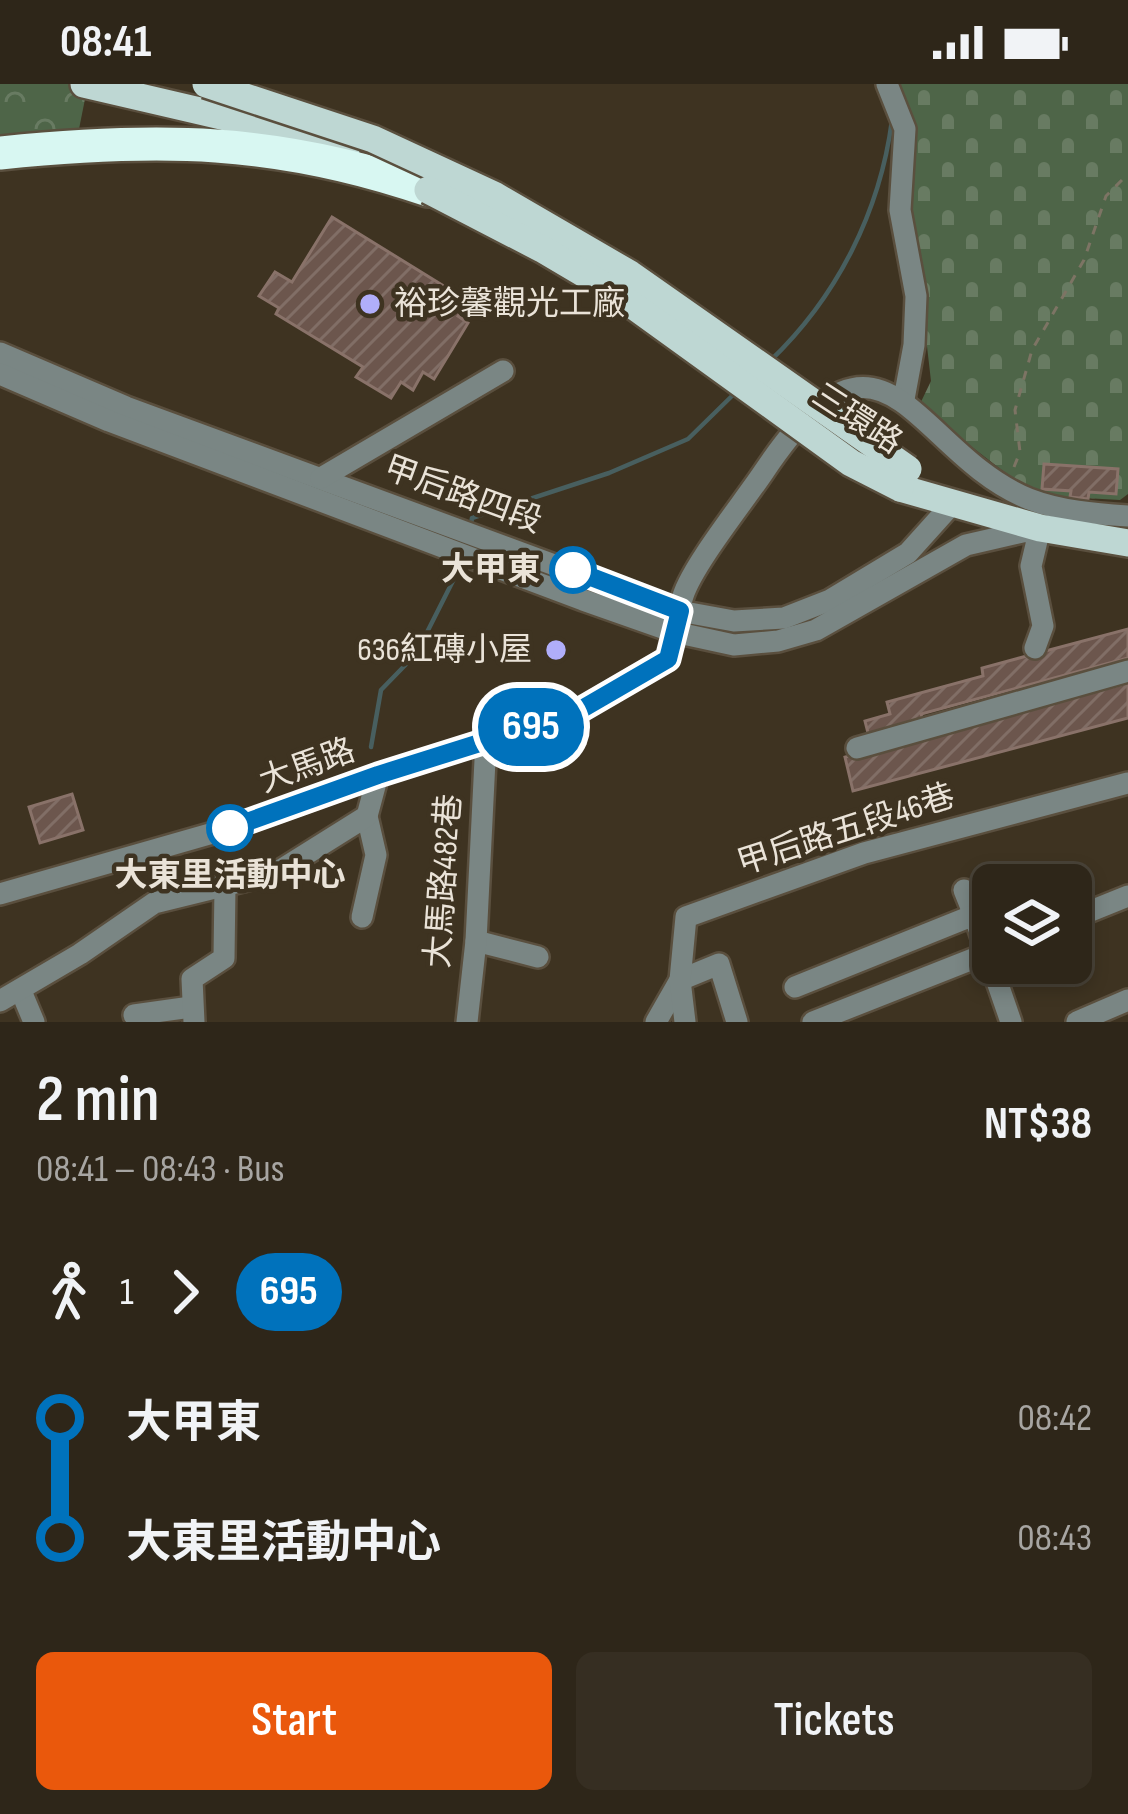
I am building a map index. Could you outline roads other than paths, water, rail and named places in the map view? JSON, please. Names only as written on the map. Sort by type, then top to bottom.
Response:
[{"type":"highway","points":[[0,153],[84,144],[225,143],[301,153],[428,190]]},
{"type":"main road","name":"三環路","points":[[84,84],[256,124],[342,152],[428,190],[613,291],[851,464],[904,478]]},
{"type":"main road","name":"三環路","points":[[206,84],[374,139],[494,195],[630,274],[904,478],[953,503]]},
{"type":"main road","points":[[953,503],[1040,528],[1126,532]]},
{"type":"street","points":[[887,84],[905,129],[900,210],[916,296],[914,345],[904,399],[1027,498],[1126,532]]},
{"type":"street","name":"甲后路四段","points":[[0,353],[126,407],[321,478],[734,644],[778,641],[816,630],[966,545],[1040,528]]},
{"type":"street","points":[[321,478],[503,371]]},
{"type":"street","name":"甲后路四段","points":[[0,374],[109,421],[677,621],[784,618],[830,600],[908,553],[953,503]]},
{"type":"street","name":"大馬路","points":[[0,893],[234,827],[378,775],[575,713],[668,659],[683,593],[774,456],[818,405],[837,392],[866,389],[904,399]]},
{"type":"street","points":[[922,568],[942,539],[953,503]]},
{"type":"street","points":[[1035,648],[1043,626],[1031,566],[1040,528]]},
{"type":"street","points":[[856,748],[1128,671]]},
{"type":"street","name":"大馬路482巷","points":[[462,1019],[476,941],[486,740]]},
{"type":"street","points":[[362,917],[376,855],[367,816],[378,775]]},
{"type":"street","name":"甲后路五段46巷","points":[[685,1022],[680,980],[686,917],[864,853],[1128,783]]},
{"type":"street","points":[[0,1001],[154,903],[276,873],[367,816]]},
{"type":"street","points":[[134,1015],[192,1014],[192,979],[224,958],[225,886]]},
{"type":"street","points":[[964,890],[972,910]]},
{"type":"street","points":[[1092,911],[1128,896]]},
{"type":"street","points":[[795,987],[972,916]]},
{"type":"street","points":[[476,941],[538,957]]},
{"type":"street","points":[[813,1022],[972,960]]},
{"type":"street","points":[[656,1022],[680,980],[719,964],[736,1022]]},
{"type":"street","points":[[999,984],[1011,1022]]},
{"type":"street","points":[[22,991],[34,1022]]},
{"type":"street","points":[[1077,1022],[1128,1000]]},
{"type":"waterway","points":[[770,361],[816,309],[852,251],[877,187],[892,120]]},
{"type":"waterway","points":[[470,529],[472,518],[609,473],[688,439],[735,393]]},
{"type":"waterway","points":[[371,747],[381,690],[416,654],[462,563]]},
{"type":"place","name":"裕珍馨觀光工廠","points":[[370,304]]},
{"type":"place","name":"大甲東","points":[[573,570]]},
{"type":"place","name":"636紅磚小屋","points":[[556,650]]},
{"type":"place","name":"大東里活動中心","points":[[230,828]]}]
